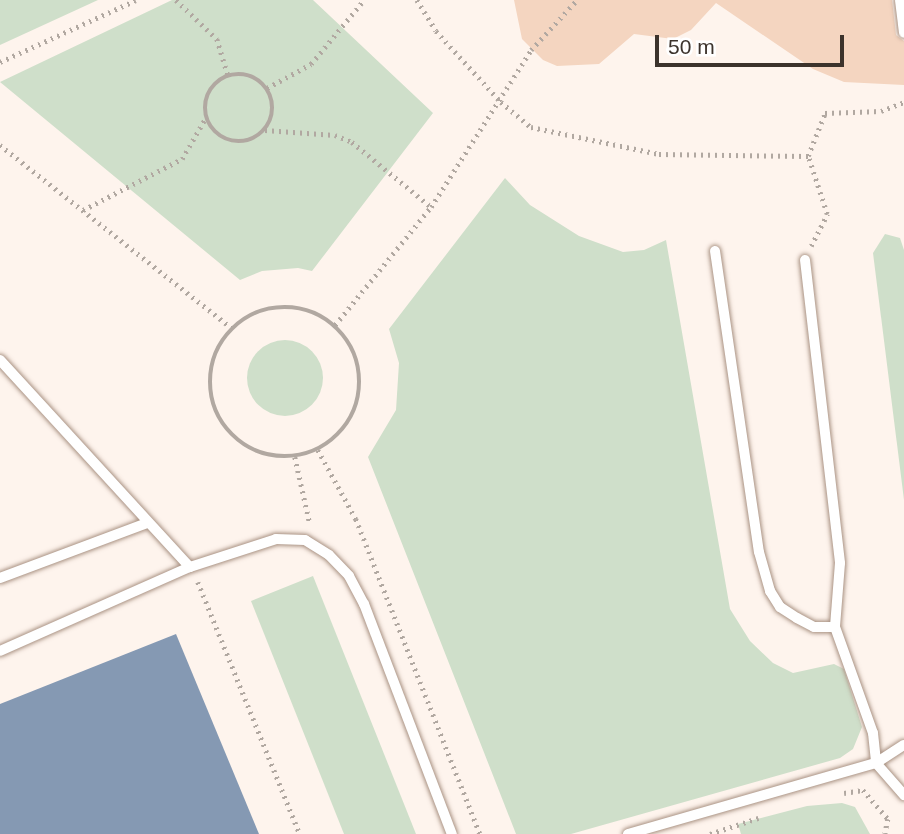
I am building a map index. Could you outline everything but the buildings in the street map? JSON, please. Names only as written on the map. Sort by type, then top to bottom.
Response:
[{"type":"lane","points":[[900,0],[904,33]]},
{"type":"lane","points":[[715,251],[759,552],[770,591],[780,607],[797,618],[814,627],[835,627]]},
{"type":"lane","points":[[805,260],[840,563],[835,627],[873,733],[876,763],[904,795]]},
{"type":"lane","points":[[0,360],[190,567]]},
{"type":"lane","points":[[0,578],[147,523]]},
{"type":"lane","points":[[0,650],[190,567],[276,540],[305,540],[329,555],[349,576],[364,604],[452,834]]},
{"type":"lane","points":[[628,834],[876,763],[904,745]]},
{"type":"path","points":[[0,62],[136,0]]},
{"type":"path","points":[[176,0],[217,38],[228,75]]},
{"type":"path","points":[[267,89],[311,64],[365,0]]},
{"type":"path","points":[[417,0],[436,31],[502,102],[531,127],[659,154],[808,156]]},
{"type":"path","points":[[335,325],[431,207],[502,102],[531,50],[577,0]]},
{"type":"path","points":[[83,210],[182,159],[206,119],[206,97],[228,75],[250,76],[267,89],[273,109],[265,130],[249,141],[228,141],[218,136],[206,119]]},
{"type":"path","points":[[805,260],[827,214],[808,156],[825,113],[881,111],[904,102]]},
{"type":"path","points":[[265,130],[335,135],[352,142],[431,207]]},
{"type":"path","points":[[0,145],[232,328]]},
{"type":"path","points":[[271,307],[294,307],[335,325],[357,361],[358,403],[336,438],[318,450],[295,457],[272,457],[249,449],[231,435],[217,415],[210,393],[210,369],[218,347],[232,328],[271,307]]},
{"type":"path","points":[[318,450],[356,519],[480,834]]},
{"type":"path","points":[[295,457],[311,527],[305,540]]},
{"type":"path","points":[[190,567],[300,834]]},
{"type":"path","points":[[837,794],[863,790],[888,819],[885,834]]},
{"type":"path","points":[[710,834],[761,817]]},
{"type":"green space","points":[[0,0],[98,0],[0,45]]},
{"type":"green space","points":[[172,0],[313,0],[433,113],[312,271],[298,268],[262,271],[240,280],[0,82]]},
{"type":"green space","points":[[505,178],[530,205],[579,236],[623,252],[644,250],[666,240],[730,609],[750,641],[773,663],[793,673],[834,664],[844,669],[862,727],[853,749],[840,758],[571,834],[516,834],[368,457],[396,410],[399,363],[389,329]]},
{"type":"green space","points":[[885,234],[900,238],[904,250],[904,500],[873,253]]},
{"type":"green space","points":[[278,340],[292,340],[306,346],[317,357],[323,378],[320,393],[312,405],[292,416],[278,416],[264,410],[253,399],[247,385],[247,371],[253,357],[264,346]]},
{"type":"green space","points":[[313,576],[416,834],[344,834],[251,601]]},
{"type":"green space","points":[[842,803],[855,807],[870,834],[741,834],[738,824],[807,806]]},
{"type":"water","points":[[176,634],[259,834],[0,834],[0,704]]}]
